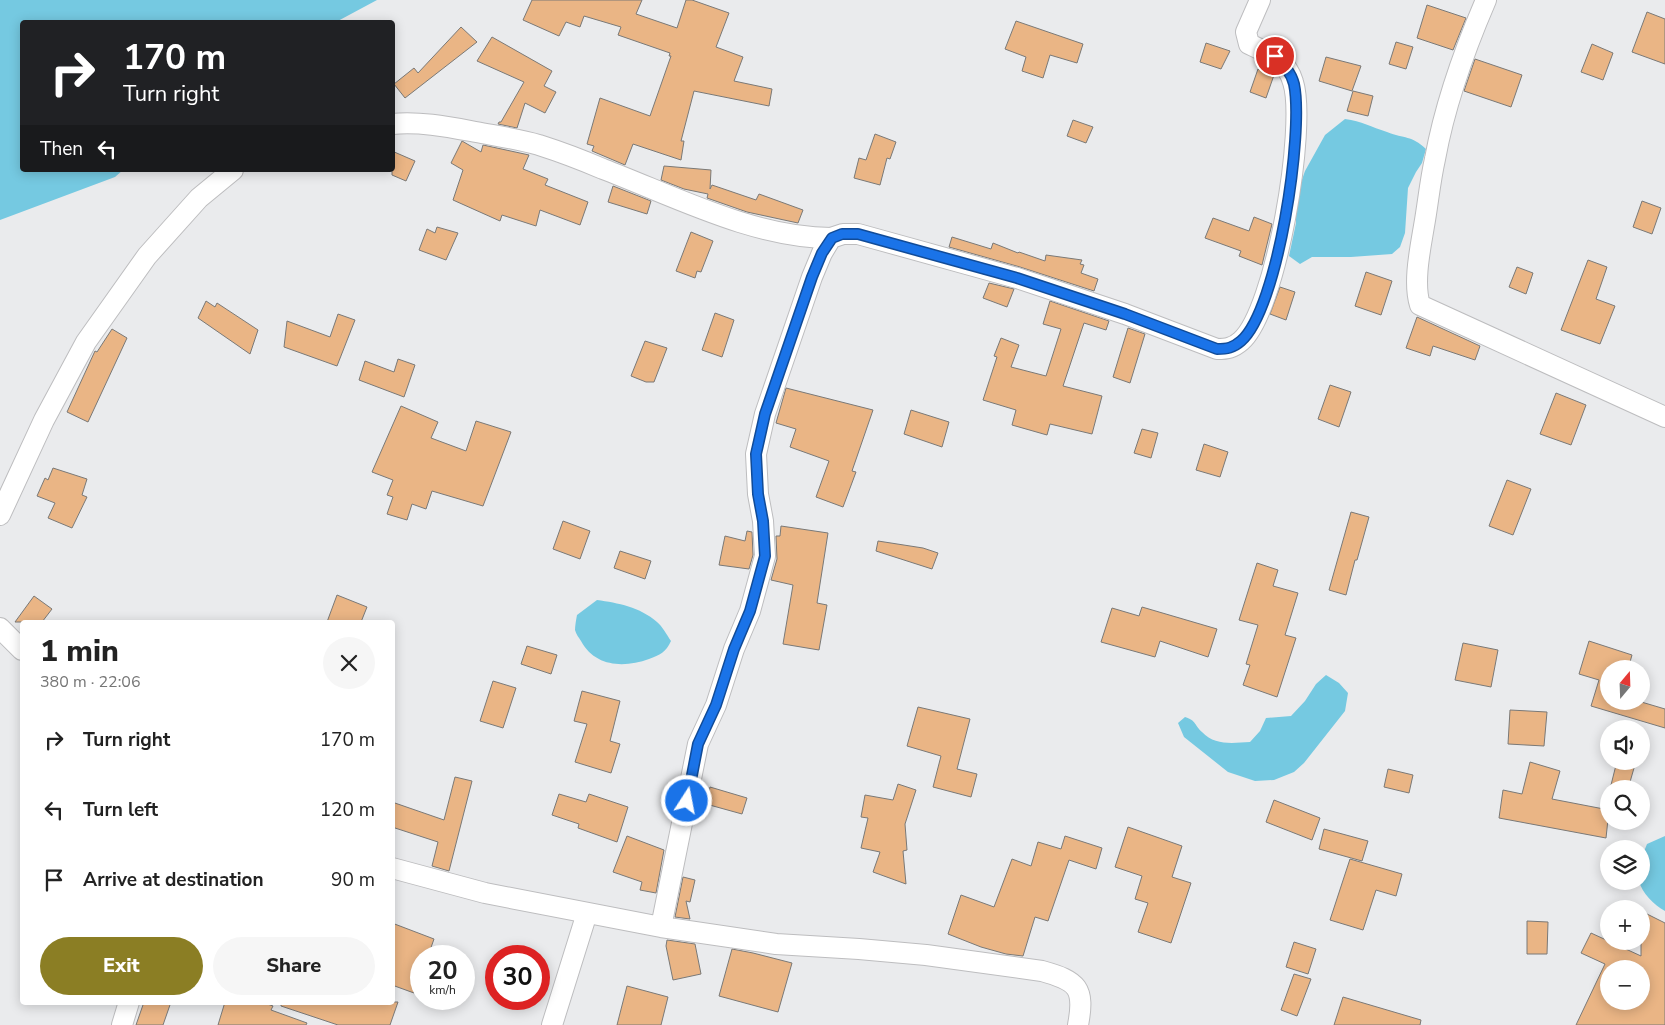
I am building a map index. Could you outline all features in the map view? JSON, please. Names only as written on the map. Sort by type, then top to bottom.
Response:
[{"type":"street","points":[[395,124],[406,123],[462,129],[538,145],[602,168],[705,210],[764,229],[809,238],[832,238],[842,234],[858,234],[1026,281],[1125,314],[1217,349],[1230,348],[1242,340],[1260,311],[1284,234],[1293,160],[1297,110],[1294,82],[1287,68],[1275,56],[1250,44],[1246,32],[1260,0]]},
{"type":"street","points":[[1486,0],[1470,37],[1455,81],[1435,157],[1416,293],[1420,305],[1665,417]]},
{"type":"street","points":[[0,515],[44,420],[86,342],[147,256],[199,198],[231,172]]},
{"type":"street","points":[[661,928],[698,744],[716,705],[734,649],[750,611],[765,556],[763,521],[758,494],[756,454],[765,414],[812,277],[822,253],[832,238]]},
{"type":"street","points":[[0,628],[20,648]]},
{"type":"street","points":[[395,869],[485,893],[661,928],[776,944],[926,955],[1042,971],[1061,976],[1076,986],[1081,998],[1078,1025]]},
{"type":"street","points":[[552,1025],[587,913]]},
{"type":"street","points":[[122,1025],[127,1005]]},
{"type":"water","points":[[0,0],[377,0],[340,20],[20,20],[20,172],[121,172],[115,177],[0,220]]},
{"type":"water","points":[[1345,119],[1412,139],[1426,149],[1422,163],[1408,188],[1405,233],[1400,247],[1392,254],[1312,257],[1300,264],[1289,256],[1296,223],[1298,191],[1305,171],[1325,135]]},
{"type":"water","points":[[597,600],[628,606],[650,617],[659,624],[671,641],[669,645],[662,653],[656,656],[630,664],[611,663],[594,656],[587,650],[576,633],[575,628],[577,615]]},
{"type":"water","points":[[1326,675],[1339,683],[1348,693],[1345,711],[1304,763],[1294,772],[1274,780],[1255,781],[1228,772],[1184,737],[1178,723],[1185,717],[1194,722],[1199,730],[1218,742],[1250,742],[1260,731],[1266,718],[1291,716],[1305,701],[1316,684]]},
{"type":"water","points":[[1665,836],[1665,911],[1649,898],[1643,890],[1650,890],[1650,843]]},
{"type":"building","points":[[532,0],[642,0],[636,14],[677,28],[686,0],[692,0],[729,13],[716,47],[743,57],[734,81],[772,89],[769,106],[694,91],[681,141],[684,141],[681,160],[633,144],[625,165],[592,151],[594,146],[587,144],[600,98],[650,116],[671,56],[669,56],[670,53],[618,35],[621,27],[584,16],[580,27],[566,22],[559,36],[523,20]]},
{"type":"building","points":[[1427,5],[1466,18],[1453,50],[1417,38]]},
{"type":"building","points":[[1647,12],[1665,19],[1665,64],[1632,52]]},
{"type":"building","points":[[1016,21],[1083,44],[1077,63],[1050,55],[1043,78],[1022,71],[1026,57],[1005,49]]},
{"type":"building","points":[[461,27],[477,42],[405,98],[395,83],[414,68],[418,73]]},
{"type":"building","points":[[492,37],[552,71],[544,86],[556,92],[545,113],[525,103],[517,128],[498,124],[524,82],[477,61]]},
{"type":"building","points":[[1396,42],[1413,47],[1406,69],[1389,64]]},
{"type":"building","points":[[1206,43],[1230,51],[1221,69],[1200,62]]},
{"type":"building","points":[[1592,44],[1613,53],[1603,80],[1581,72]]},
{"type":"building","points":[[1326,57],[1361,66],[1352,91],[1319,81]]},
{"type":"building","points":[[1475,59],[1522,75],[1511,107],[1464,91]]},
{"type":"building","points":[[1258,69],[1274,75],[1266,98],[1250,92]]},
{"type":"building","points":[[1353,91],[1373,96],[1368,116],[1347,111]]},
{"type":"building","points":[[1073,120],[1093,127],[1086,143],[1067,136]]},
{"type":"building","points":[[875,134],[896,142],[890,159],[887,158],[880,185],[854,178],[859,158],[866,160]]},
{"type":"building","points":[[462,141],[481,152],[483,145],[529,155],[523,169],[548,179],[545,185],[588,202],[580,225],[540,210],[536,226],[502,215],[500,221],[453,200],[463,170],[451,163]]},
{"type":"building","points":[[395,152],[415,161],[406,181],[392,175],[392,172],[395,172]]},
{"type":"building","points":[[664,166],[711,170],[710,189],[712,185],[756,200],[759,194],[803,210],[798,223],[747,212],[707,198],[708,194],[684,189],[661,180]]},
{"type":"building","points":[[613,186],[651,201],[647,214],[608,202]]},
{"type":"building","points":[[1642,201],[1661,208],[1652,234],[1633,227]]},
{"type":"building","points":[[1254,217],[1272,224],[1262,265],[1239,256],[1241,251],[1205,238],[1213,218],[1249,231]]},
{"type":"building","points":[[437,227],[458,233],[446,260],[419,250],[427,229],[435,233]]},
{"type":"building","points":[[691,232],[713,241],[701,272],[697,271],[695,278],[676,271]]},
{"type":"building","points":[[952,237],[991,249],[993,243],[1045,261],[1046,255],[1082,260],[1080,264],[1084,265],[1081,273],[1098,279],[1094,291],[949,247]]},
{"type":"building","points":[[1588,260],[1607,267],[1596,299],[1615,306],[1600,344],[1561,330]]},
{"type":"building","points":[[1517,267],[1533,273],[1526,294],[1509,287]]},
{"type":"building","points":[[1366,272],[1392,281],[1381,315],[1355,306]]},
{"type":"building","points":[[989,283],[1014,289],[1007,307],[983,298]]},
{"type":"building","points":[[1280,287],[1295,292],[1286,320],[1270,314]]},
{"type":"building","points":[[206,301],[215,307],[217,303],[258,330],[250,354],[198,318]]},
{"type":"building","points":[[1050,301],[1109,321],[1106,330],[1084,323],[1063,386],[1102,396],[1092,434],[1050,424],[1047,435],[1012,425],[1016,410],[983,400],[997,357],[994,356],[1001,338],[1019,345],[1011,367],[1046,376],[1061,329],[1043,324]]},
{"type":"building","points":[[715,313],[734,320],[722,357],[702,350]]},
{"type":"building","points":[[338,314],[355,320],[337,366],[284,347],[287,321],[330,337]]},
{"type":"building","points":[[1417,317],[1480,346],[1475,360],[1433,346],[1430,356],[1406,348]]},
{"type":"building","points":[[1128,328],[1145,334],[1130,383],[1113,377]]},
{"type":"building","points":[[112,329],[127,338],[88,422],[67,412],[95,351],[97,352]]},
{"type":"building","points":[[645,341],[667,348],[654,382],[646,382],[631,376]]},
{"type":"building","points":[[398,359],[415,365],[404,397],[359,380],[365,361],[394,372]]},
{"type":"building","points":[[1330,385],[1351,392],[1339,427],[1318,419]]},
{"type":"building","points":[[786,388],[873,410],[852,471],[856,472],[843,507],[816,497],[829,461],[790,447],[796,429],[776,423]]},
{"type":"building","points":[[1556,393],[1586,405],[1571,445],[1540,434]]},
{"type":"building","points":[[401,406],[438,422],[431,438],[466,451],[476,421],[511,432],[483,506],[432,491],[426,509],[412,504],[407,520],[387,514],[393,497],[387,495],[393,480],[372,472]]},
{"type":"building","points":[[911,410],[949,422],[942,447],[904,434]]},
{"type":"building","points":[[1142,429],[1158,433],[1151,458],[1134,453]]},
{"type":"building","points":[[1204,444],[1228,452],[1220,477],[1196,470]]},
{"type":"building","points":[[53,468],[87,479],[82,495],[87,497],[72,528],[48,518],[55,503],[37,496],[45,478],[48,480]]},
{"type":"building","points":[[1507,480],[1531,489],[1513,535],[1489,526]]},
{"type":"building","points":[[1351,512],[1369,517],[1346,595],[1329,590]]},
{"type":"building","points":[[563,521],[590,531],[580,559],[553,549]]},
{"type":"building","points":[[781,526],[828,533],[817,603],[827,605],[819,650],[783,644],[793,585],[771,580],[777,559],[776,536],[780,536]]},
{"type":"building","points":[[747,531],[752,532],[753,555],[749,569],[719,565],[725,536],[745,541]]},
{"type":"building","points":[[878,541],[923,548],[938,553],[932,569],[876,551]]},
{"type":"building","points":[[620,551],[651,561],[645,579],[614,568]]},
{"type":"building","points":[[1257,563],[1278,570],[1273,586],[1298,593],[1285,635],[1296,638],[1277,697],[1243,685],[1250,665],[1246,664],[1258,625],[1239,620]]},
{"type":"building","points":[[337,595],[367,607],[362,620],[328,620]]},
{"type":"building","points":[[34,596],[52,609],[44,620],[20,620],[20,622],[15,622]]},
{"type":"building","points":[[1142,607],[1217,629],[1208,657],[1160,641],[1155,657],[1101,642],[1112,608],[1139,616]]},
{"type":"building","points":[[1589,641],[1632,655],[1631,660],[1600,660],[1600,709],[1591,706],[1599,680],[1579,674]]},
{"type":"building","points":[[1463,643],[1498,650],[1491,687],[1455,680]]},
{"type":"building","points":[[527,646],[557,655],[551,674],[521,664]]},
{"type":"building","points":[[493,681],[516,688],[503,728],[480,721]]},
{"type":"building","points":[[582,691],[620,701],[610,741],[620,744],[611,773],[575,762],[587,724],[574,721]]},
{"type":"building","points":[[1650,705],[1665,709],[1665,728],[1650,724],[1650,720],[1638,720],[1604,710],[1650,710]]},
{"type":"building","points":[[918,707],[970,719],[957,769],[977,774],[971,797],[933,787],[941,756],[907,746]]},
{"type":"building","points":[[1510,710],[1547,712],[1544,746],[1508,744]]},
{"type":"building","points":[[1530,762],[1560,771],[1552,799],[1600,808],[1600,830],[1607,830],[1606,838],[1499,818],[1503,790],[1522,794]]},
{"type":"building","points":[[1388,769],[1413,775],[1409,793],[1384,787]]},
{"type":"building","points":[[1615,770],[1633,770],[1631,780],[1612,780]]},
{"type":"building","points":[[455,777],[472,781],[449,871],[432,866],[438,842],[395,828],[395,803],[444,820]]},
{"type":"building","points":[[898,784],[916,790],[905,824],[907,850],[903,851],[906,884],[873,872],[880,852],[861,848],[868,818],[861,817],[865,795],[893,800]]},
{"type":"building","points":[[710,787],[747,798],[742,814],[706,804]]},
{"type":"building","points":[[559,794],[586,802],[589,794],[628,807],[617,842],[578,828],[579,824],[552,815]]},
{"type":"building","points":[[1274,800],[1320,818],[1312,840],[1266,822]]},
{"type":"building","points":[[1128,827],[1182,846],[1172,877],[1191,883],[1171,943],[1138,932],[1148,903],[1135,899],[1142,876],[1115,867]]},
{"type":"building","points":[[1324,829],[1368,841],[1362,861],[1319,849]]},
{"type":"building","points":[[627,836],[664,850],[656,893],[640,890],[642,882],[613,872]]},
{"type":"building","points":[[1065,836],[1102,848],[1096,869],[1069,860],[1048,921],[1035,917],[1023,956],[1006,954],[981,947],[948,934],[961,895],[994,907],[1012,859],[1031,866],[1038,842],[1061,849]]},
{"type":"building","points":[[1350,859],[1402,874],[1396,896],[1376,890],[1363,930],[1330,920]]},
{"type":"building","points":[[683,877],[695,880],[690,902],[686,901],[690,919],[675,917]]},
{"type":"building","points":[[1650,916],[1665,923],[1665,1025],[1576,1025],[1600,975],[1600,1010],[1650,1010],[1650,960],[1600,960],[1600,962],[1581,953],[1591,933],[1600,937],[1600,950],[1628,950],[1641,956],[1641,950],[1650,950]]},
{"type":"building","points":[[1527,921],[1548,922],[1547,954],[1527,954]]},
{"type":"building","points":[[395,924],[434,939],[432,945],[410,945],[410,992],[395,986]]},
{"type":"building","points":[[667,940],[695,944],[701,974],[673,980],[666,946]]},
{"type":"building","points":[[1294,942],[1316,949],[1308,974],[1286,967]]},
{"type":"building","points":[[732,949],[792,963],[778,1012],[719,996]]},
{"type":"building","points":[[1294,974],[1311,979],[1297,1016],[1281,1010]]},
{"type":"building","points":[[627,986],[668,997],[661,1025],[617,1025]]},
{"type":"building","points":[[1343,997],[1421,1020],[1420,1025],[1334,1025]]},
{"type":"building","points":[[395,1002],[398,1002],[390,1025],[338,1025],[281,1006],[395,1005]]},
{"type":"building","points":[[143,1005],[170,1005],[163,1025],[136,1025]]},
{"type":"building","points":[[224,1005],[270,1005],[273,1006],[271,1010],[307,1023],[306,1025],[218,1025]]},
{"type":"route","points":[[687,801],[698,744],[716,705],[734,649],[750,611],[765,556],[763,521],[758,494],[756,454],[765,414],[812,277],[822,253],[832,238],[842,234],[858,234],[1017,278],[1125,314],[1194,342],[1217,349],[1230,348],[1242,340],[1260,311],[1284,234],[1297,110],[1294,82],[1287,68],[1275,56]]}]
